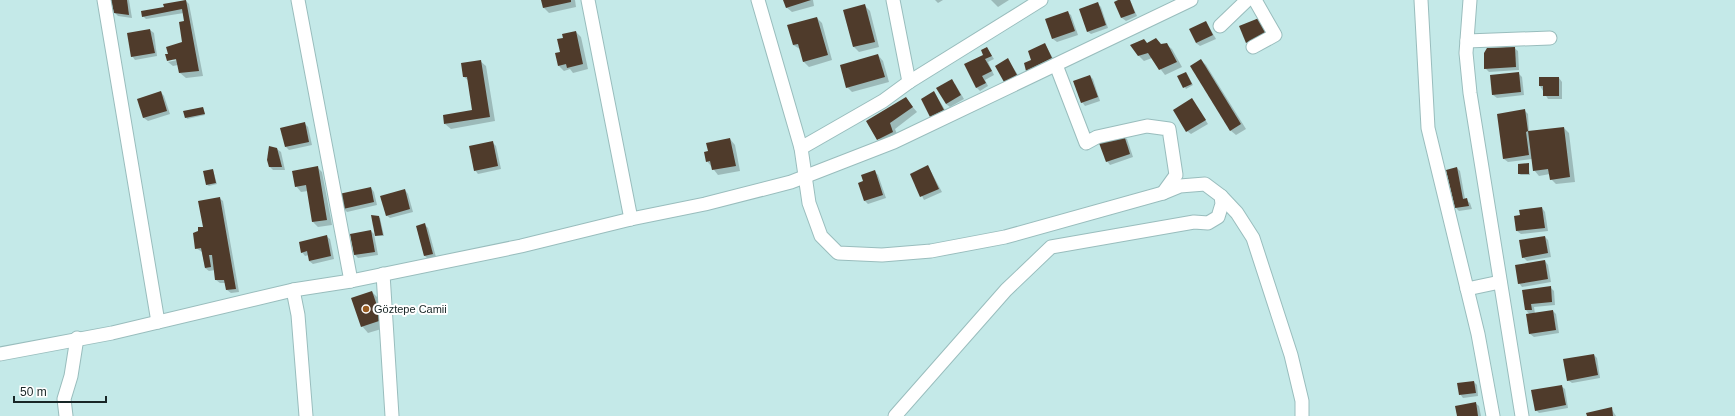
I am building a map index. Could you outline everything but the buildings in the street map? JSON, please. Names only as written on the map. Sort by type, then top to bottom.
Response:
[{"type":"street","points":[[104,0],[158,322]]},
{"type":"street","points":[[298,0],[351,281]]},
{"type":"street","points":[[588,0],[631,219]]},
{"type":"street","points":[[758,0],[801,148],[804,177],[809,203],[821,236],[838,253],[882,254],[938,250],[1005,237],[1163,193],[1180,186],[1205,184],[1221,196],[1237,213],[1253,238],[1291,355],[1302,402],[1302,416]]},
{"type":"street","points":[[893,0],[909,82]]},
{"type":"street","points":[[801,148],[883,101],[909,82],[1041,0]]},
{"type":"street","points":[[0,354],[77,338],[112,333],[293,290],[351,281],[521,246],[631,219],[705,204],[804,177],[894,142],[1191,0]]},
{"type":"street","points":[[1220,26],[1247,0]]},
{"type":"street","points":[[1253,47],[1275,35],[1256,0]]},
{"type":"street","points":[[1421,0],[1428,128],[1478,334],[1493,416]]},
{"type":"street","points":[[1470,0],[1467,42],[1470,93],[1522,416]]},
{"type":"street","points":[[1467,42],[1550,38]]},
{"type":"street","points":[[1056,65],[1086,143],[1097,137],[1147,126],[1169,129],[1176,176],[1163,193]]},
{"type":"street","points":[[895,416],[1006,290],[1051,247],[1194,222],[1208,222],[1218,217],[1222,204],[1221,196]]},
{"type":"street","points":[[383,274],[392,416]]},
{"type":"street","points":[[1467,289],[1500,282]]},
{"type":"street","points":[[293,290],[298,315],[306,416]]},
{"type":"street","points":[[66,416],[64,398],[72,376],[77,338]]},
{"type":"place","name":"Göztepe Camii","points":[[366,309]]}]
